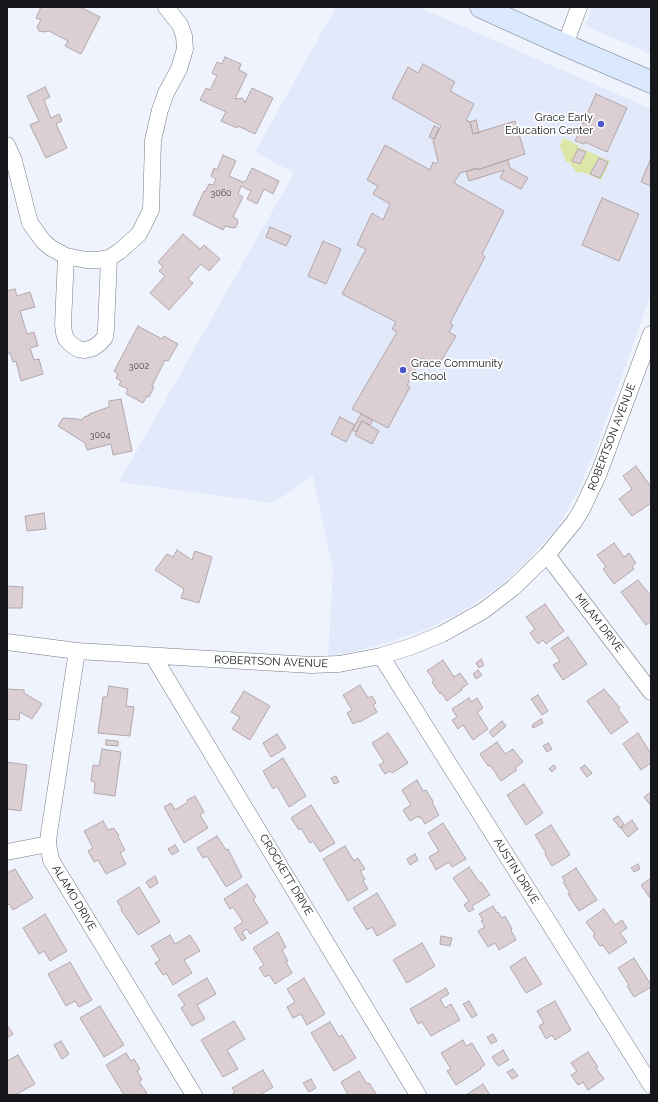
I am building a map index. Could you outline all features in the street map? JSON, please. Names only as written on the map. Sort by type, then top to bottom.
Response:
[{"type":"main road","points":[[481,7],[565,46],[651,82]]},
{"type":"street","points":[[7,145],[14,162],[30,224],[43,241],[51,248],[66,256],[86,260],[109,258],[120,251],[139,234],[151,210],[153,140],[160,110],[166,93],[179,69],[185,49],[184,36],[180,25],[166,7]]},
{"type":"street","points":[[565,46],[579,7]]},
{"type":"street","points":[[66,256],[63,324],[64,333],[66,339],[72,345],[78,349],[85,350],[93,348],[100,343],[105,336],[109,258]]},
{"type":"street","name":"ROBERTSON AVENUE","points":[[7,642],[77,651],[310,665],[339,664],[381,656],[428,640],[470,620],[513,588],[547,555],[574,522],[594,486],[651,334]]},
{"type":"street","name":"MILAM DRIVE","points":[[547,555],[651,692]]},
{"type":"street","name":"ALAMO DRIVE","points":[[77,651],[48,844],[51,860],[194,1095]]},
{"type":"street","name":"CROCKETT DRIVE","points":[[153,656],[418,1095]]},
{"type":"street","name":"AUSTIN DRIVE","points":[[381,656],[651,1086]]},
{"type":"street","points":[[7,852],[48,844]]},
{"type":"shaded area","name":"Grace Community School","points":[[336,7],[418,7],[651,109],[651,294],[597,446],[578,491],[557,528],[527,561],[503,584],[464,610],[427,629],[392,641],[349,653],[328,656],[333,571],[313,476],[273,503],[119,482],[294,173],[255,152]]},
{"type":"shaded area","points":[[592,7],[651,7],[651,54],[585,26]]},
{"type":"green space","points":[[563,138],[578,145],[578,147],[610,161],[601,180],[585,173],[576,172],[570,163],[566,162],[560,146]]},
{"type":"building","points":[[41,7],[80,7],[100,17],[81,54],[65,46],[68,41],[49,31],[39,31],[37,27],[41,20],[36,18]]},
{"type":"building","points":[[225,57],[241,64],[239,70],[247,74],[235,99],[242,98],[245,103],[252,88],[273,98],[255,134],[238,126],[237,128],[221,121],[226,112],[200,100],[206,88],[210,90],[217,76],[212,73],[217,62],[222,64]]},
{"type":"building","points":[[423,64],[455,82],[450,91],[474,104],[466,120],[470,122],[473,134],[515,121],[525,154],[477,170],[477,168],[460,173],[454,183],[504,211],[482,254],[485,257],[450,323],[453,325],[449,332],[456,336],[438,366],[422,358],[407,385],[410,387],[388,428],[352,409],[397,332],[392,329],[396,322],[342,294],[366,249],[357,245],[372,213],[383,220],[390,204],[373,194],[378,186],[367,180],[385,145],[430,170],[433,162],[436,164],[438,161],[433,141],[441,126],[392,98],[408,67],[418,73]]},
{"type":"building","points":[[45,87],[50,97],[44,100],[51,118],[59,114],[62,121],[56,124],[67,148],[46,158],[30,125],[39,121],[27,96]]},
{"type":"building","name":"Grace Early Education Center","points":[[596,94],[627,108],[607,152],[585,142],[584,144],[575,141]]},
{"type":"building","points":[[476,120],[479,133],[473,134],[470,122]]},
{"type":"building","points":[[434,126],[439,128],[434,139],[429,137]]},
{"type":"building","points":[[578,149],[586,152],[580,164],[572,161]]},
{"type":"building","points":[[223,155],[236,161],[229,176],[243,182],[246,181],[252,168],[279,181],[273,194],[264,189],[257,204],[247,199],[251,191],[241,186],[238,194],[243,197],[233,217],[237,219],[238,223],[236,227],[233,228],[225,226],[223,230],[193,215],[204,191],[205,192],[209,184],[213,185],[216,179],[211,176],[214,168],[217,170]]},
{"type":"building","points":[[599,158],[608,162],[600,178],[590,174]]},
{"type":"building","points":[[651,158],[651,186],[641,182]]},
{"type":"building","points":[[508,160],[510,168],[528,178],[521,189],[500,178],[504,170],[469,181],[466,172]]},
{"type":"building","points":[[602,198],[639,214],[619,261],[582,245]]},
{"type":"building","points":[[270,227],[291,236],[286,246],[266,237]]},
{"type":"building","points":[[183,234],[200,249],[204,245],[220,259],[209,271],[201,264],[188,279],[193,283],[169,310],[150,293],[165,276],[159,271],[163,267],[158,262]]},
{"type":"building","points":[[323,241],[341,249],[326,284],[308,276]]},
{"type":"building","points":[[15,289],[17,296],[30,292],[35,307],[20,311],[27,334],[34,332],[38,346],[30,348],[34,360],[39,359],[43,374],[21,381],[16,361],[13,362],[10,353],[7,354],[7,291]]},
{"type":"building","points":[[138,326],[162,339],[164,336],[178,344],[168,361],[165,360],[152,386],[154,387],[149,397],[147,396],[143,403],[126,394],[128,389],[119,385],[121,381],[116,378],[118,374],[114,371]]},
{"type":"building","points":[[121,399],[132,451],[113,455],[111,444],[87,450],[85,443],[58,426],[63,418],[82,420],[84,417],[90,415],[89,414],[109,407],[109,401]]},
{"type":"building","points":[[361,414],[373,420],[370,425],[362,421],[356,432],[352,430]]},
{"type":"building","points":[[340,417],[355,425],[346,442],[331,434]]},
{"type":"building","points":[[362,421],[379,431],[372,444],[355,435]]},
{"type":"building","points":[[636,466],[651,487],[651,503],[632,516],[619,499],[632,489],[623,476]]},
{"type":"building","points":[[44,513],[46,529],[27,531],[25,516]]},
{"type":"building","points":[[614,543],[624,557],[629,553],[636,563],[632,566],[634,569],[614,584],[603,569],[606,567],[597,555]]},
{"type":"building","points":[[177,550],[192,560],[195,551],[212,557],[199,603],[181,598],[184,589],[155,570],[167,554],[173,557]]},
{"type":"building","points":[[638,580],[651,596],[651,621],[646,625],[621,592]]},
{"type":"building","points":[[7,586],[23,587],[22,608],[7,608]]},
{"type":"building","points":[[545,604],[564,631],[546,644],[543,640],[538,644],[530,633],[535,629],[526,617]]},
{"type":"building","points":[[568,637],[587,664],[563,680],[553,665],[560,661],[551,648]]},
{"type":"building","points":[[481,659],[484,665],[479,668],[476,663]]},
{"type":"building","points":[[443,660],[454,677],[460,673],[468,684],[447,701],[432,682],[434,680],[427,671]]},
{"type":"building","points":[[478,670],[482,675],[476,679],[473,674]]},
{"type":"building","points":[[360,685],[368,698],[372,696],[376,703],[373,705],[377,712],[360,722],[359,721],[353,724],[347,713],[352,710],[343,695]]},
{"type":"building","points":[[109,686],[128,689],[126,706],[134,707],[130,736],[98,733],[103,697],[107,697]]},
{"type":"building","points":[[7,689],[24,690],[24,693],[42,704],[32,719],[20,712],[19,720],[7,719]]},
{"type":"building","points":[[604,689],[620,708],[618,709],[628,722],[611,734],[587,701]]},
{"type":"building","points":[[244,691],[270,706],[250,740],[232,729],[240,717],[231,712]]},
{"type":"building","points":[[538,695],[548,711],[542,715],[531,699]]},
{"type":"building","points":[[469,698],[471,702],[477,698],[483,708],[477,712],[488,729],[473,740],[463,725],[458,729],[452,720],[457,717],[452,709]]},
{"type":"building","points":[[541,719],[543,723],[533,728],[532,725]]},
{"type":"building","points":[[502,721],[506,726],[493,737],[489,732]]},
{"type":"building","points":[[388,733],[408,763],[392,773],[390,771],[385,774],[379,765],[384,762],[372,743]]},
{"type":"building","points":[[638,733],[651,754],[651,763],[641,770],[623,744]]},
{"type":"building","points":[[277,734],[286,748],[271,757],[263,743]]},
{"type":"building","points":[[106,740],[118,741],[118,746],[106,745]]},
{"type":"building","points":[[497,742],[505,754],[513,749],[523,762],[515,768],[517,770],[501,781],[480,754]]},
{"type":"building","points":[[548,743],[552,749],[547,752],[543,746]]},
{"type":"building","points":[[102,749],[121,752],[115,796],[94,793],[95,782],[91,781],[93,765],[99,766]]},
{"type":"building","points":[[283,758],[306,796],[289,807],[277,786],[273,789],[263,771]]},
{"type":"building","points":[[7,762],[27,765],[21,811],[7,809]]},
{"type":"building","points":[[554,765],[556,768],[552,772],[549,769]]},
{"type":"building","points":[[585,765],[592,773],[587,777],[580,768]]},
{"type":"building","points":[[336,776],[339,782],[334,784],[331,778]]},
{"type":"building","points":[[417,780],[423,791],[426,790],[433,801],[432,802],[439,815],[425,824],[421,817],[419,818],[418,816],[410,821],[403,810],[411,805],[402,790]]},
{"type":"building","points":[[524,784],[543,813],[526,825],[507,795]]},
{"type":"building","points":[[651,792],[651,806],[644,797]]},
{"type":"building","points":[[195,796],[204,812],[200,815],[208,828],[184,843],[164,807],[171,803],[175,810],[188,802],[187,800]]},
{"type":"building","points":[[311,805],[335,843],[320,852],[313,841],[310,843],[301,828],[299,830],[291,818]]},
{"type":"building","points":[[618,816],[624,824],[620,828],[613,819]]},
{"type":"building","points":[[632,820],[638,829],[628,837],[621,828]]},
{"type":"building","points":[[103,821],[108,830],[114,828],[119,836],[118,837],[125,850],[120,853],[126,864],[106,874],[98,860],[94,862],[88,851],[93,848],[84,831]]},
{"type":"building","points":[[443,823],[466,859],[452,867],[449,862],[436,870],[429,857],[439,851],[428,833]]},
{"type":"building","points":[[551,825],[570,855],[552,866],[535,835]]},
{"type":"building","points":[[217,836],[226,850],[228,849],[242,877],[226,887],[207,856],[203,858],[197,848]]},
{"type":"building","points":[[175,845],[179,851],[172,855],[168,849]]},
{"type":"building","points":[[345,846],[354,861],[358,858],[365,869],[360,871],[365,879],[363,881],[368,889],[348,901],[323,859]]},
{"type":"building","points":[[415,854],[418,860],[410,865],[407,859]]},
{"type":"building","points":[[638,864],[640,869],[634,872],[631,868]]},
{"type":"building","points":[[469,867],[490,895],[472,906],[474,909],[469,912],[464,905],[469,901],[453,878]]},
{"type":"building","points":[[576,868],[597,900],[579,911],[568,894],[570,893],[563,882],[565,881],[562,877]]},
{"type":"building","points":[[15,869],[33,898],[13,910],[9,904],[7,905],[7,873]]},
{"type":"building","points":[[155,876],[158,883],[150,888],[146,882]]},
{"type":"building","points":[[650,879],[651,880],[650,898],[641,885]]},
{"type":"building","points":[[247,884],[256,897],[253,899],[268,923],[250,934],[247,929],[242,932],[246,938],[242,941],[234,928],[243,922],[233,907],[230,909],[224,899]]},
{"type":"building","points":[[139,887],[160,922],[138,935],[121,910],[122,909],[117,901]]},
{"type":"building","points":[[377,893],[396,925],[377,936],[372,927],[367,930],[353,908]]},
{"type":"building","points":[[493,906],[502,918],[505,916],[516,940],[499,950],[495,943],[488,947],[478,931],[485,927],[479,914]]},
{"type":"building","points":[[604,909],[615,925],[622,920],[627,928],[620,933],[627,942],[609,954],[603,945],[600,946],[593,936],[595,934],[586,922]]},
{"type":"building","points":[[45,914],[67,951],[50,961],[44,951],[39,954],[23,928]]},
{"type":"building","points":[[278,932],[286,947],[282,950],[292,973],[275,984],[269,975],[265,977],[259,968],[264,965],[253,948]]},
{"type":"building","points":[[170,935],[175,944],[190,935],[200,951],[184,960],[192,973],[173,985],[166,973],[163,975],[155,963],[160,960],[151,946]]},
{"type":"building","points":[[441,936],[452,938],[450,946],[440,944]]},
{"type":"building","points":[[422,943],[435,966],[407,983],[393,960]]},
{"type":"building","points":[[525,957],[542,984],[526,993],[510,967]]},
{"type":"building","points":[[634,958],[651,987],[634,997],[627,986],[629,985],[618,968]]},
{"type":"building","points":[[70,962],[92,1000],[79,1007],[75,1001],[66,1006],[48,974]]},
{"type":"building","points":[[207,978],[216,994],[197,1005],[205,1019],[192,1026],[181,1008],[185,1005],[178,995]]},
{"type":"building","points":[[304,978],[325,1014],[307,1025],[301,1014],[293,1018],[287,1007],[295,1002],[287,989]]},
{"type":"building","points":[[446,988],[449,994],[440,999],[445,1008],[451,1004],[460,1020],[431,1036],[422,1022],[418,1024],[410,1009]]},
{"type":"building","points":[[469,1001],[477,1015],[472,1018],[463,1004]]},
{"type":"building","points":[[555,1001],[571,1030],[555,1040],[552,1035],[546,1039],[539,1026],[544,1023],[537,1011]]},
{"type":"building","points":[[100,1006],[124,1045],[104,1057],[80,1018]]},
{"type":"building","points":[[234,1021],[245,1039],[227,1050],[238,1069],[223,1077],[201,1040]]},
{"type":"building","points":[[330,1022],[339,1037],[342,1035],[356,1058],[334,1071],[311,1033]]},
{"type":"building","points":[[7,1025],[13,1034],[7,1038]]},
{"type":"building","points":[[493,1034],[497,1041],[491,1044],[487,1037]]},
{"type":"building","points":[[463,1040],[466,1046],[472,1043],[485,1065],[456,1085],[447,1071],[451,1069],[441,1053]]},
{"type":"building","points":[[61,1041],[69,1054],[62,1059],[54,1045]]},
{"type":"building","points":[[503,1050],[509,1060],[498,1066],[492,1057]]},
{"type":"building","points":[[588,1052],[598,1067],[596,1068],[604,1079],[588,1090],[583,1082],[578,1085],[571,1075],[577,1071],[571,1063]]},
{"type":"building","points":[[126,1053],[131,1061],[134,1059],[140,1069],[137,1071],[142,1080],[139,1082],[147,1093],[143,1095],[124,1095],[106,1065]]},
{"type":"building","points":[[18,1055],[35,1084],[15,1095],[9,1095],[7,1091],[7,1061]]},
{"type":"building","points":[[513,1069],[518,1076],[512,1079],[507,1072]]},
{"type":"building","points":[[263,1070],[273,1087],[260,1095],[234,1095],[233,1093],[235,1092],[232,1088]]},
{"type":"building","points":[[359,1071],[367,1084],[369,1083],[377,1095],[348,1095],[341,1082]]},
{"type":"building","points":[[311,1079],[316,1088],[309,1092],[303,1083]]},
{"type":"building","points":[[483,1084],[490,1095],[466,1095]]},
{"type":"place","name":"Grace Early Education Center","points":[[601,124]]},
{"type":"place","name":"Grace Community School","points":[[403,370]]}]
